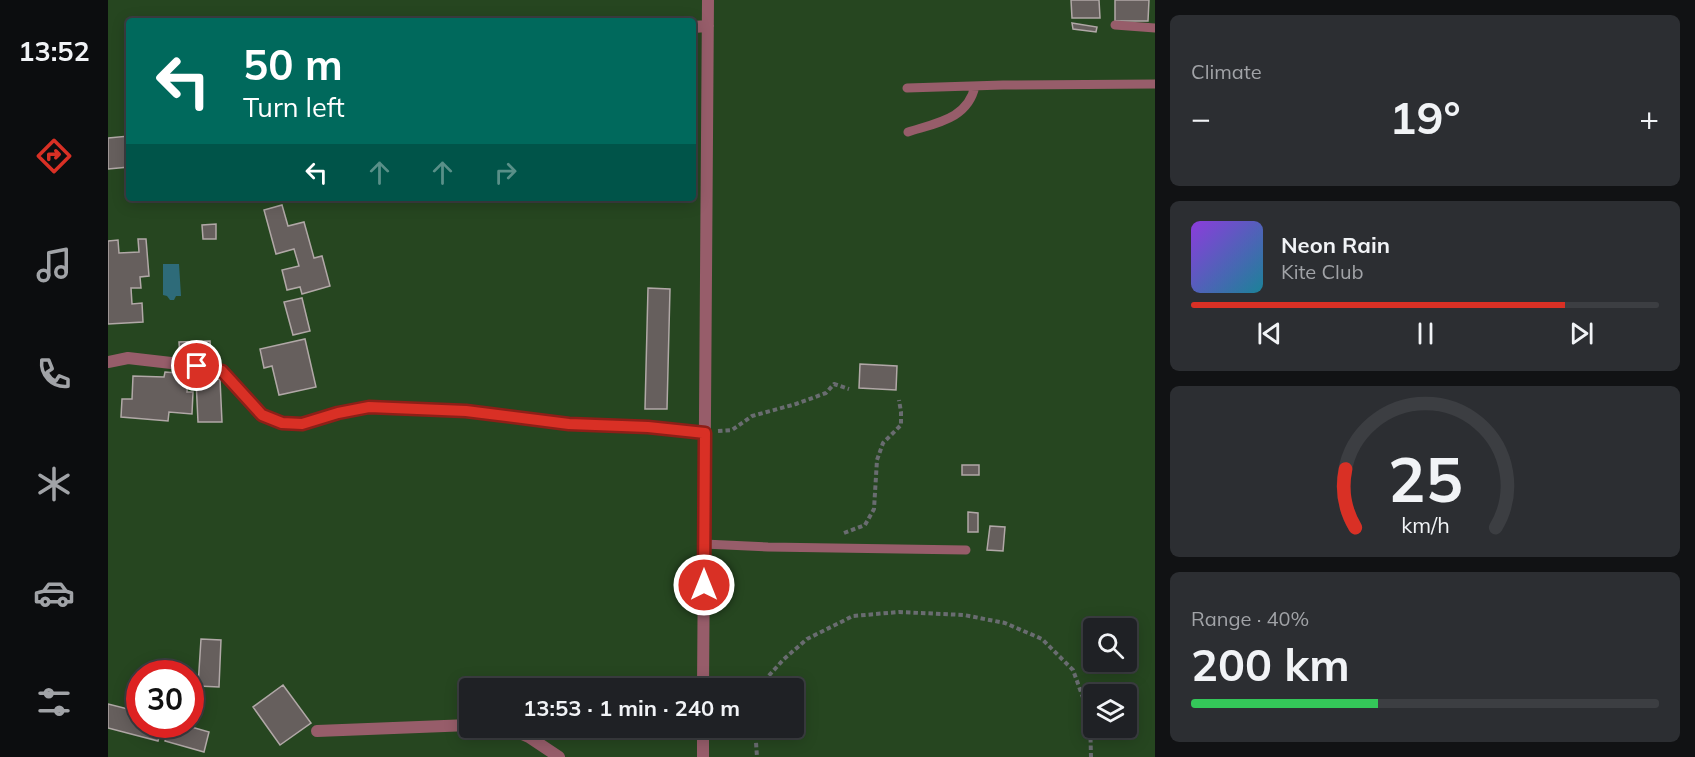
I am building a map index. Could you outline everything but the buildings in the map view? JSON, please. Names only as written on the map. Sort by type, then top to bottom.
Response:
[{"type":"street","points":[[703,678],[708,0]]},
{"type":"street","points":[[696,27],[708,26]]},
{"type":"street","points":[[108,363],[128,358],[222,371],[262,415],[282,423],[302,424],[338,413],[369,407],[466,411],[569,424],[648,427],[705,433]]},
{"type":"street","points":[[317,731],[459,725]]},
{"type":"street","points":[[530,738],[559,757]]},
{"type":"street","points":[[703,738],[703,757]]},
{"type":"lane","points":[[1115,25],[1155,28]]},
{"type":"lane","points":[[907,88],[1155,84]]},
{"type":"lane","points":[[908,132],[952,117],[973,97],[975,86]]},
{"type":"lane","points":[[704,544],[966,550]]},
{"type":"path","points":[[705,433],[732,430],[752,416],[826,393],[834,384],[849,389]]},
{"type":"path","points":[[844,533],[865,525],[874,509],[877,460],[883,443],[901,425],[899,400]]},
{"type":"path","points":[[767,678],[807,639],[853,616],[899,612],[964,615],[1005,624],[1042,639],[1072,670],[1090,717],[1091,757]]},
{"type":"path","points":[[756,738],[757,757]]},
{"type":"green space","points":[[108,0],[1155,0],[1155,757],[108,757]]},
{"type":"water","points":[[163,264],[179,264],[181,296],[176,296],[174,300],[163,295]]},
{"type":"route","points":[[197,366],[222,371],[262,415],[282,423],[302,424],[338,413],[369,407],[466,411],[569,424],[648,427],[705,433],[704,585]]}]
